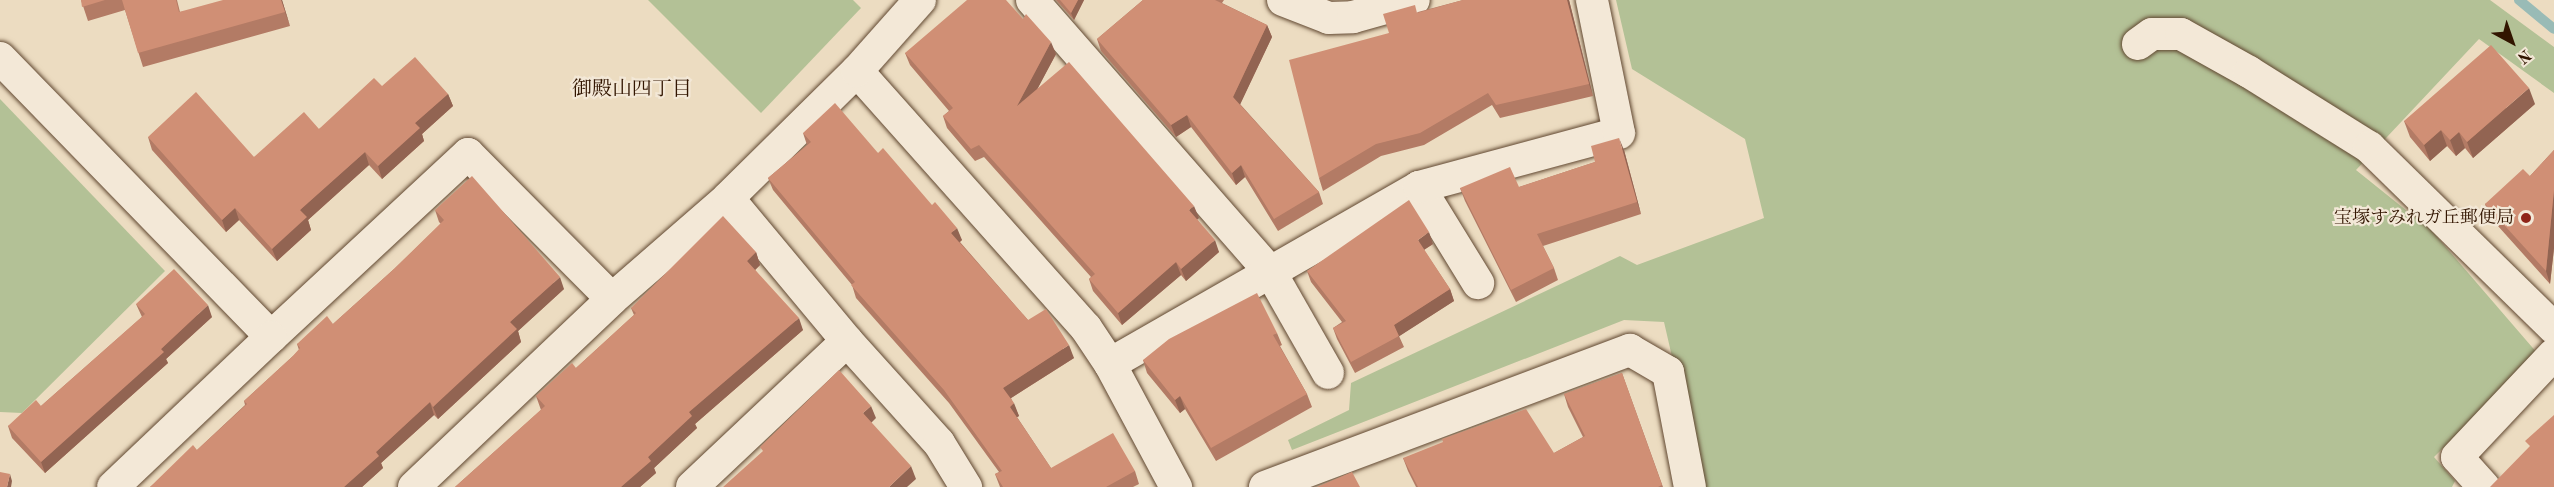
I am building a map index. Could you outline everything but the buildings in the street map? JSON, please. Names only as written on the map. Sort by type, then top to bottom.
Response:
[{"type":"street","points":[[414,487],[612,298],[728,198],[857,70],[920,0]]},
{"type":"street","points":[[1032,0],[1271,273],[1328,373]]},
{"type":"street","points":[[1283,0],[1329,18],[1353,17],[1414,0]]},
{"type":"street","points":[[1110,364],[1419,187],[1619,133],[1592,0]]},
{"type":"street","points":[[2138,44],[2152,34],[2181,34],[2249,72],[2369,147],[2554,328]]},
{"type":"street","points":[[0,58],[271,337]]},
{"type":"street","points":[[857,70],[1086,328],[1110,364],[1176,487]]},
{"type":"street","points":[[113,487],[468,154],[612,298]]},
{"type":"street","points":[[1419,187],[1478,283]]},
{"type":"street","points":[[728,198],[847,341],[939,443],[965,487]]},
{"type":"street","points":[[692,487],[847,341]]},
{"type":"street","points":[[1265,487],[1630,351],[1668,372],[1690,487]]},
{"type":"street","points":[[2484,487],[2457,457],[2554,354]]},
{"type":"green space","points":[[648,0],[853,0],[861,8],[761,113]]},
{"type":"green space","points":[[1616,0],[2490,0],[2554,47],[2554,93],[2479,39],[2356,170],[2432,231],[2538,354],[2434,457],[2455,481],[2452,487],[1702,487],[1664,322],[1624,320],[1292,450],[1288,440],[1349,410],[1351,383],[1620,256],[1637,265],[1764,218],[1745,139],[1632,69]]},
{"type":"green space","points":[[0,99],[165,271],[22,413],[0,412]]},
{"type":"waterway","points":[[2519,0],[2554,29]]},
{"type":"place","name":"宝塚すみれガ丘郵便局","points":[[2526,218]]},
{"type":"district","name":"御殿山四丁目","points":[[632,90]]}]
